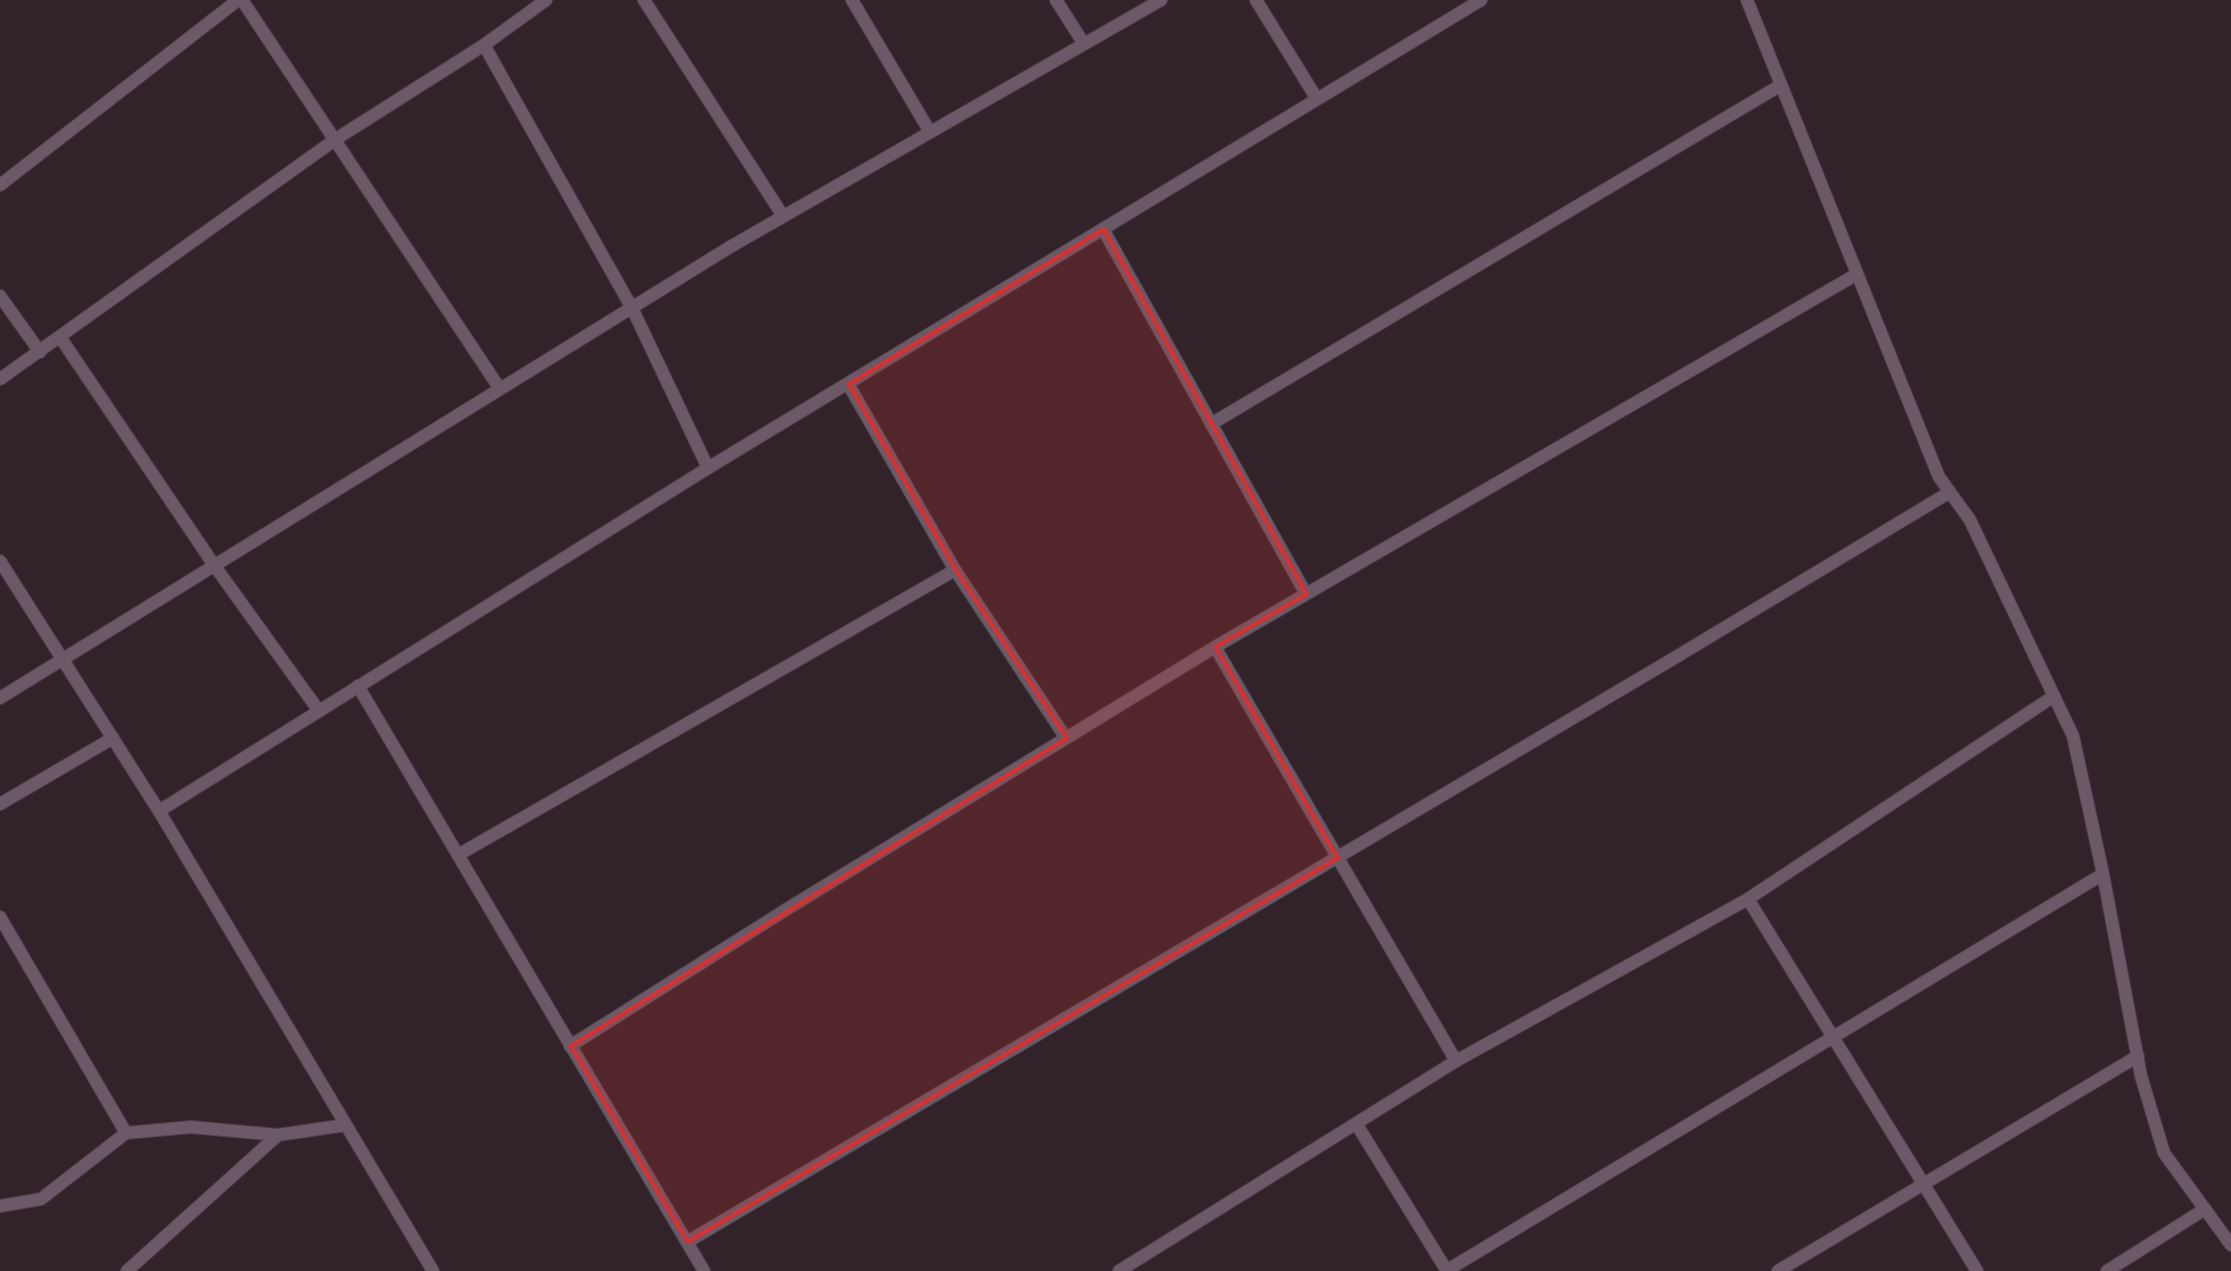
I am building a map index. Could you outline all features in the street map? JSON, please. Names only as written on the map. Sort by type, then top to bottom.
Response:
[{"type":"street","points":[[0,185],[240,0],[336,139],[500,389]]},
{"type":"street","points":[[0,379],[60,338],[336,139],[484,45],[546,0]]},
{"type":"street","points":[[644,0],[783,216]]},
{"type":"street","points":[[852,0],[930,132]]},
{"type":"street","points":[[1056,0],[1084,44]]},
{"type":"street","points":[[0,698],[783,216],[1161,0]]},
{"type":"street","points":[[1256,0],[1317,99]]},
{"type":"street","points":[[159,811],[708,468],[1481,0]]},
{"type":"street","points":[[1747,0],[1939,477],[1970,520],[2073,736],[2103,874],[2138,1056],[2164,1153],[2231,1245]]},
{"type":"street","points":[[484,45],[632,308],[708,468]]},
{"type":"street","points":[[1211,424],[1781,85]]},
{"type":"street","points":[[1103,229],[1306,594]]},
{"type":"street","points":[[570,1046],[787,909],[1215,647],[1857,274]]},
{"type":"street","points":[[0,296],[40,352]]},
{"type":"street","points":[[60,338],[214,565],[319,711]]},
{"type":"street","points":[[848,384],[955,570],[1066,738]]},
{"type":"street","points":[[686,1242],[1337,858],[1950,492]]},
{"type":"street","points":[[0,561],[159,811],[433,1271]]},
{"type":"street","points":[[458,855],[955,570]]},
{"type":"street","points":[[1215,647],[1456,1061]]},
{"type":"street","points":[[358,686],[686,1242],[699,1269]]},
{"type":"street","points":[[1119,1271],[1456,1061],[1748,899],[2054,696]]},
{"type":"street","points":[[0,804],[113,738]]},
{"type":"street","points":[[1356,1125],[1447,1271],[2103,874]]},
{"type":"street","points":[[1748,899],[1977,1271]]},
{"type":"street","points":[[0,917],[126,1133]]},
{"type":"street","points":[[1778,1271],[2138,1056]]},
{"type":"street","points":[[0,1206],[41,1199],[126,1133],[191,1127],[278,1135],[346,1125]]},
{"type":"street","points":[[127,1271],[278,1135]]},
{"type":"street","points":[[2107,1271],[2205,1209]]},
{"type":"highlighted area","points":[[1103,229],[1306,594],[1215,647],[1337,858],[687,1242],[570,1046],[1066,738],[955,570],[848,384]]}]
